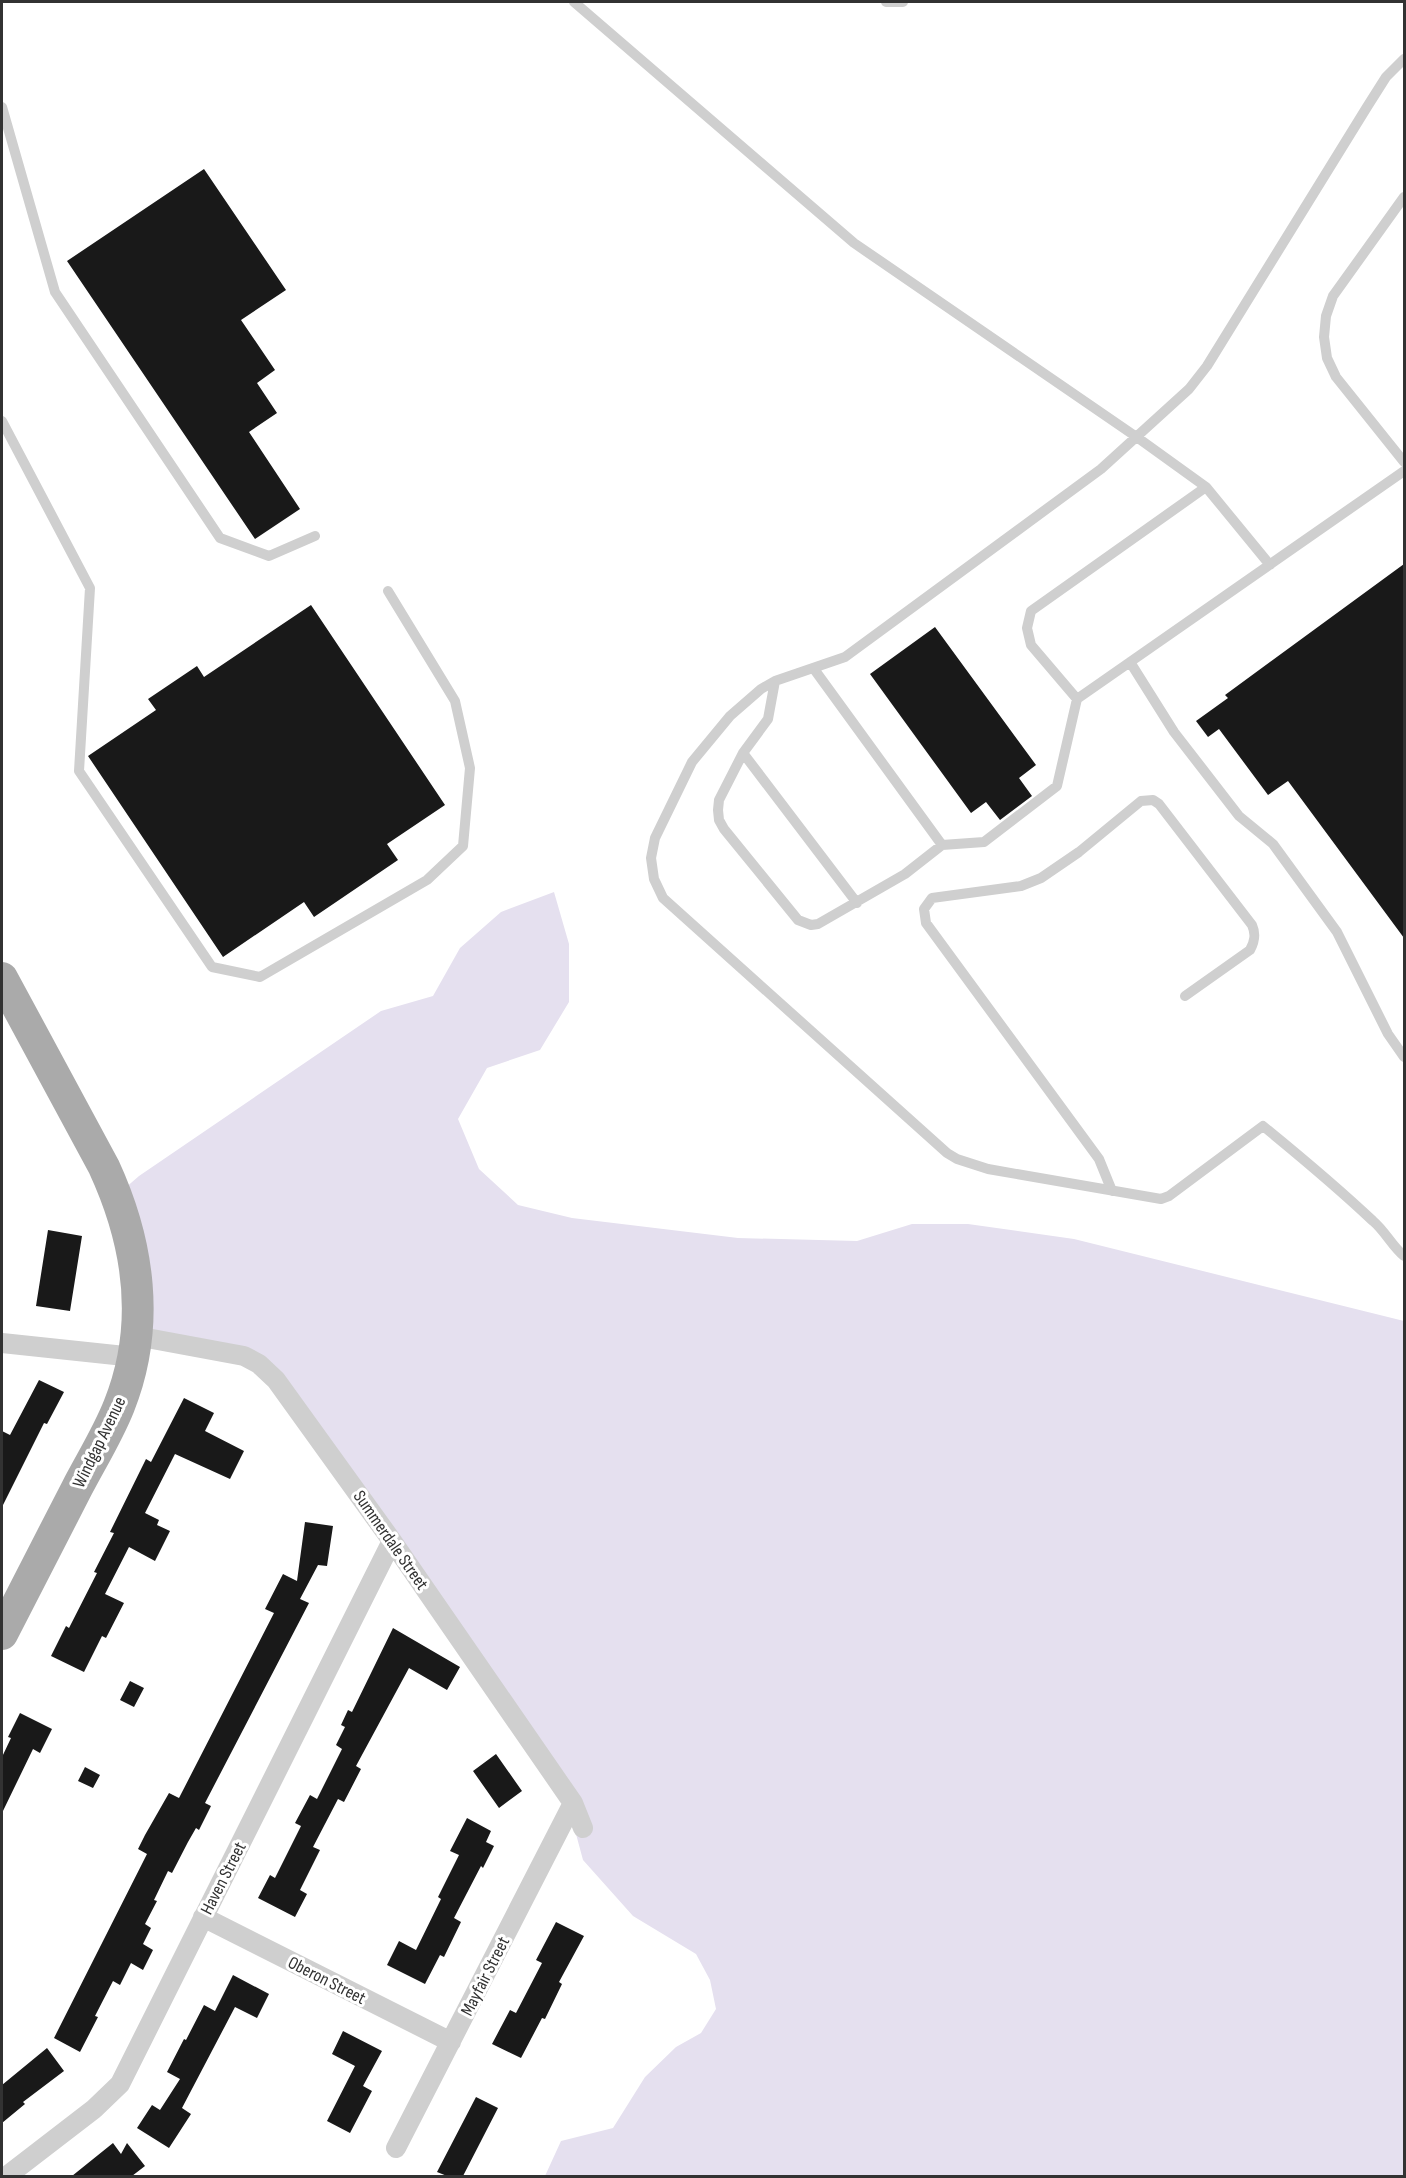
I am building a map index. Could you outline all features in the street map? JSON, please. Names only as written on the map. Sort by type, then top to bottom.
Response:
[{"type":"main road","name":"Windgap Avenue","points":[[2,978],[104,1167],[124,1215],[136,1270],[135,1346],[119,1407],[2,1634]]},
{"type":"street","name":"Summerdale Street","points":[[2,1343],[135,1346],[244,1356],[260,1364],[276,1380],[392,1541],[573,1803],[583,1827]]},
{"type":"street","name":"Haven Street","points":[[7,2176],[94,2109],[120,2084],[392,1541]]},
{"type":"street","name":"Mayfair Street","points":[[396,2148],[573,1803]]},
{"type":"street","name":"Oberon Street","points":[[203,1917],[451,2042]]},
{"type":"lane","points":[[574,2],[854,243],[1206,487],[1270,565]]},
{"type":"lane","points":[[886,2],[903,2]]},
{"type":"lane","points":[[1404,59],[1386,77],[1207,366],[1189,389],[1138,438],[1101,469],[845,657],[761,688],[730,716],[692,762],[655,838],[651,858],[654,879],[663,898],[947,1153],[969,1164],[988,1169],[1165,1198],[1263,1126],[1377,1224],[1404,1256]]},
{"type":"lane","points":[[2,107],[55,292],[220,538],[269,556],[315,536]]},
{"type":"lane","points":[[1404,197],[1333,296],[1326,316],[1323,337],[1327,358],[1336,377],[1404,462]]},
{"type":"lane","points":[[2,421],[90,588],[79,771],[212,967],[260,977],[428,880],[463,846],[470,768],[455,701],[388,591]]},
{"type":"lane","points":[[775,681],[768,719],[743,753],[720,800],[719,820],[798,920],[811,925],[818,924],[905,874],[942,845],[984,842],[1057,786],[1077,699],[1404,471]]},
{"type":"lane","points":[[1077,699],[1031,645],[1027,628],[1031,611],[1206,487]]},
{"type":"lane","points":[[1130,662],[1174,732],[1239,816],[1273,844],[1337,933],[1388,1034],[1404,1057]]},
{"type":"lane","points":[[814,669],[942,845]]},
{"type":"lane","points":[[743,753],[857,903]]},
{"type":"lane","points":[[1112,1191],[1099,1159],[926,923],[924,909],[932,898],[1021,886],[1041,878],[1079,852],[1141,801],[1153,800],[1159,804],[1255,931],[1250,950],[1185,996]]},
{"type":"shaded area","points":[[554,892],[569,944],[569,1002],[540,1050],[487,1068],[458,1119],[479,1169],[518,1205],[572,1218],[738,1238],[857,1241],[912,1224],[968,1224],[1074,1239],[1404,1321],[1404,2176],[545,2176],[561,2141],[613,2128],[645,2077],[676,2047],[701,2033],[716,2009],[710,1980],[696,1954],[633,1916],[583,1860],[576,1834],[583,1806],[284,1379],[144,1330],[124,1189],[139,1176],[381,1011],[433,996],[460,948],[501,912]]},
{"type":"building","points":[[204,169],[286,290],[241,320],[275,370],[257,383],[277,413],[249,432],[300,509],[255,539],[67,261]]},
{"type":"building","points":[[1404,564],[1404,938],[1288,781],[1268,795],[1219,729],[1208,737],[1196,721],[1228,698],[1225,695]]},
{"type":"building","points":[[311,605],[445,805],[387,844],[398,860],[314,917],[304,902],[223,957],[88,756],[156,710],[148,699],[197,666],[204,677]]},
{"type":"building","points":[[935,627],[1036,765],[1019,778],[1032,796],[1000,820],[986,802],[971,813],[870,674]]},
{"type":"building","points":[[48,1230],[82,1236],[70,1311],[36,1306]]},
{"type":"building","points":[[39,1380],[64,1392],[47,1424],[44,1423],[2,1507],[2,1431],[10,1435]]},
{"type":"building","points":[[184,1398],[214,1413],[205,1431],[244,1451],[230,1479],[175,1454],[145,1513],[159,1520],[157,1525],[170,1531],[155,1561],[129,1547],[105,1594],[124,1603],[106,1638],[102,1636],[84,1672],[51,1656],[66,1626],[69,1628],[97,1573],[94,1572],[114,1533],[110,1532],[146,1459],[151,1462]]},
{"type":"building","points":[[305,1522],[333,1526],[327,1566],[318,1565],[300,1599],[309,1603],[205,1803],[211,1806],[199,1830],[196,1828],[172,1873],[168,1871],[154,1900],[157,1901],[145,1924],[151,1928],[143,1944],[153,1950],[143,1970],[131,1963],[120,1985],[113,1981],[80,2052],[54,2038],[147,1854],[138,1849],[145,1835],[169,1793],[179,1798],[274,1613],[265,1609],[283,1574],[297,1581]]},
{"type":"building","points":[[393,1628],[460,1667],[447,1690],[409,1668],[356,1766],[361,1769],[344,1802],[338,1799],[313,1847],[320,1850],[300,1890],[307,1894],[295,1917],[258,1898],[270,1875],[275,1878],[301,1826],[295,1823],[310,1795],[317,1799],[342,1749],[336,1745],[345,1727],[341,1725],[348,1710],[352,1712]]},
{"type":"building","points":[[130,1681],[144,1688],[134,1707],[120,1700]]},
{"type":"building","points":[[20,1713],[52,1729],[40,1753],[33,1749],[2,1813],[2,1757],[11,1738],[8,1737]]},
{"type":"building","points":[[496,1754],[522,1791],[499,1808],[473,1771]]},
{"type":"building","points":[[85,1767],[100,1775],[93,1788],[78,1781]]},
{"type":"building","points":[[467,1818],[491,1831],[486,1842],[494,1846],[454,1918],[461,1922],[444,1957],[440,1955],[425,1984],[387,1965],[399,1941],[416,1950],[441,1899],[438,1897],[459,1855],[450,1851]]},
{"type":"building","points":[[556,1922],[584,1936],[559,1982],[562,1984],[545,2019],[542,2018],[521,2058],[492,2044],[510,2010],[516,2013],[542,1963],[536,1960]]},
{"type":"building","points":[[233,1975],[269,1994],[257,2018],[235,2007],[182,2108],[191,2114],[169,2148],[137,2128],[152,2105],[160,2110],[180,2079],[167,2072],[204,2005],[215,2011]]},
{"type":"building","points":[[343,2031],[382,2051],[363,2086],[372,2091],[350,2133],[327,2121],[355,2066],[332,2054]]},
{"type":"building","points":[[47,2048],[64,2071],[23,2102],[25,2104],[2,2123],[2,2085]]},
{"type":"building","points":[[476,2097],[498,2108],[463,2176],[447,2176],[437,2172]]},
{"type":"building","points":[[113,2143],[121,2154],[127,2143],[145,2166],[132,2176],[72,2176]]}]
